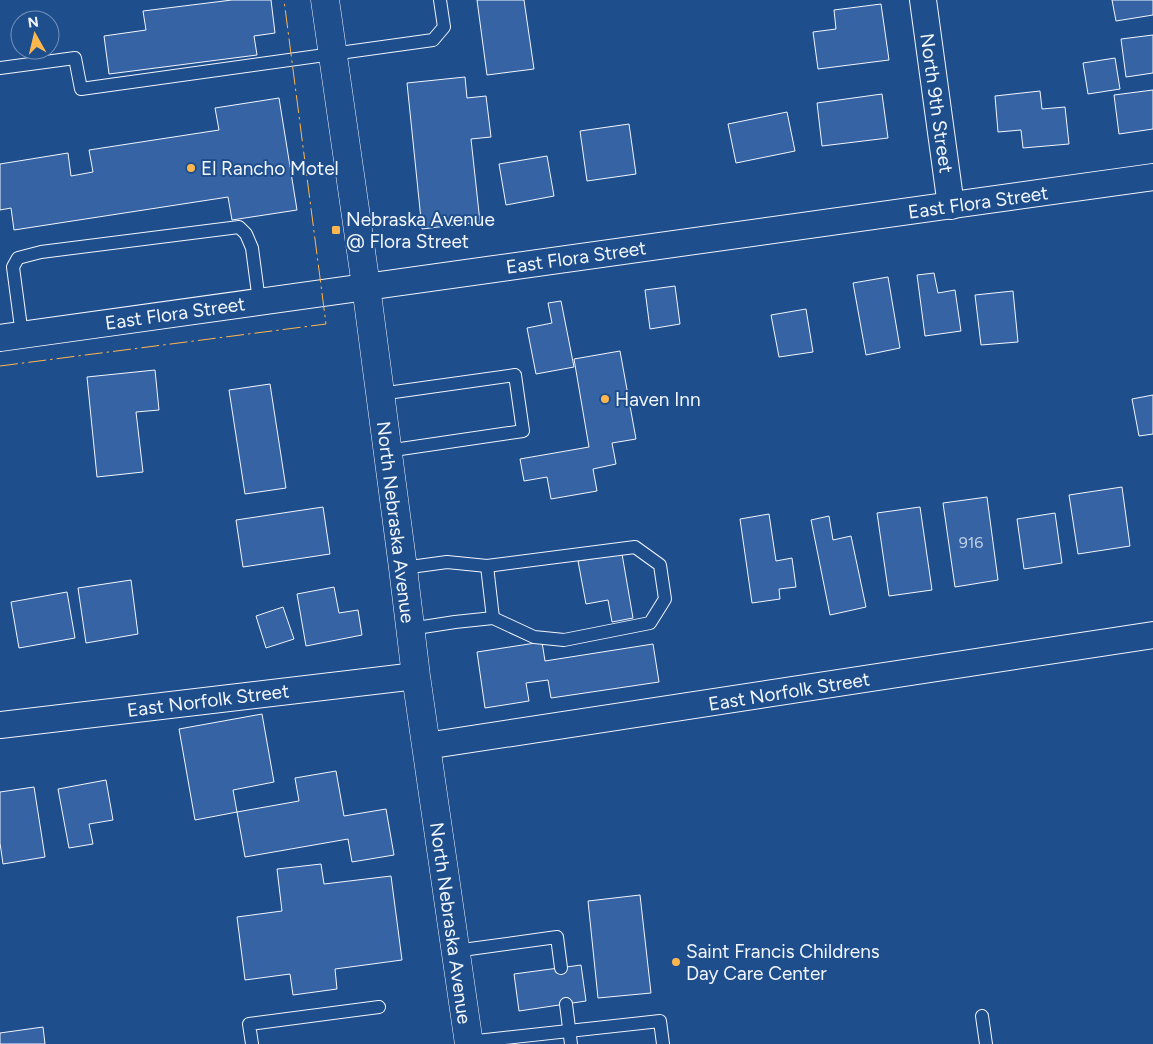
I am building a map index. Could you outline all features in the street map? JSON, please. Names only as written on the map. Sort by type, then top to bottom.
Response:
[{"type":"main road","name":"North Nebraska Avenue","points":[[325,0],[366,286],[416,676],[468,1043]]},
{"type":"street","name":"North 9th Street","points":[[923,0],[951,206]]},
{"type":"street","name":"East Flora Street","points":[[11,337],[1153,177]]},
{"type":"street","name":"East Norfolk Street","points":[[426,746],[1153,635]]},
{"type":"street","name":"East Norfolk Street","points":[[0,725],[416,676]]},
{"type":"lane","points":[[0,68],[75,58],[81,89],[433,40],[444,27],[440,0]]},
{"type":"lane","points":[[11,337],[13,267],[18,258],[41,252],[239,227],[246,234],[252,248],[259,301]]},
{"type":"lane","points":[[380,394],[515,375],[523,431],[387,451]]},
{"type":"lane","points":[[403,568],[447,562],[487,566],[635,547],[660,564],[665,599],[650,623],[564,640],[534,637],[493,618],[410,629]]},
{"type":"lane","points":[[487,566],[493,618]]},
{"type":"lane","points":[[455,951],[557,937],[561,968]]},
{"type":"lane","points":[[566,1004],[571,1038]]},
{"type":"lane","points":[[252,1044],[249,1024],[380,1007]]},
{"type":"lane","points":[[982,1016],[986,1044]]},
{"type":"lane","points":[[468,1043],[571,1038],[660,1021],[663,1044]]},
{"type":"building","points":[[232,0],[271,0],[275,33],[254,36],[257,55],[109,74],[104,36],[146,30],[143,11]]},
{"type":"building","points":[[477,0],[524,0],[534,69],[487,75]]},
{"type":"building","points":[[1112,0],[1153,0],[1153,15],[1116,21]]},
{"type":"building","points":[[881,4],[889,60],[818,69],[813,32],[836,29],[834,10]]},
{"type":"building","points":[[1153,35],[1153,73],[1126,77],[1121,39]]},
{"type":"building","points":[[1115,58],[1120,89],[1088,94],[1083,63]]},
{"type":"building","points":[[465,77],[467,98],[486,96],[491,137],[471,139],[480,222],[422,229],[407,83]]},
{"type":"building","points":[[1153,90],[1153,129],[1119,134],[1114,95]]},
{"type":"building","points":[[1040,91],[1042,109],[1065,107],[1069,144],[1023,148],[1021,130],[998,132],[995,96]]},
{"type":"building","points":[[882,94],[888,138],[822,146],[817,103]]},
{"type":"building","name":"El Rancho Motel","points":[[279,98],[297,210],[232,220],[228,197],[14,230],[11,208],[0,210],[0,164],[68,153],[71,176],[93,172],[89,150],[219,130],[215,108]]},
{"type":"building","points":[[787,112],[795,151],[736,163],[728,124]]},
{"type":"building","points":[[629,124],[636,174],[587,181],[580,131]]},
{"type":"building","points":[[547,156],[554,196],[506,205],[499,164]]},
{"type":"building","points":[[934,273],[938,293],[955,290],[961,331],[925,336],[917,275]]},
{"type":"building","points":[[888,277],[900,348],[866,355],[853,283]]},
{"type":"building","points":[[675,286],[680,324],[650,329],[645,290]]},
{"type":"building","points":[[1013,291],[1018,342],[981,345],[975,295]]},
{"type":"building","points":[[561,301],[574,367],[536,374],[527,328],[552,323],[548,303]]},
{"type":"building","points":[[806,309],[813,352],[779,357],[771,315]]},
{"type":"building","name":"Haven Inn","points":[[620,351],[636,439],[612,443],[616,464],[593,469],[597,491],[551,499],[547,477],[524,481],[520,459],[589,447],[574,359]]},
{"type":"building","points":[[155,370],[159,410],[136,412],[143,472],[97,477],[87,377]]},
{"type":"building","points":[[270,384],[286,488],[245,494],[229,390]]},
{"type":"building","points":[[1153,395],[1153,434],[1139,436],[1132,399]]},
{"type":"building","points":[[1122,487],[1130,546],[1078,554],[1069,495]]},
{"type":"building","points":[[987,497],[998,580],[955,587],[943,503]]},
{"type":"building","points":[[323,507],[330,554],[243,567],[236,520]]},
{"type":"building","points":[[920,507],[932,590],[889,596],[877,513]]},
{"type":"building","points":[[1055,513],[1062,563],[1024,569],[1017,519]]},
{"type":"building","points":[[769,514],[776,561],[792,558],[796,587],[779,589],[780,599],[752,603],[740,519]]},
{"type":"building","points":[[829,516],[833,540],[851,536],[866,607],[830,615],[811,520]]},
{"type":"building","points":[[622,554],[633,618],[612,622],[608,600],[586,604],[578,561]]},
{"type":"building","points":[[131,580],[138,634],[86,643],[78,588]]},
{"type":"building","points":[[334,587],[339,613],[358,610],[362,635],[306,646],[297,594]]},
{"type":"building","points":[[67,592],[75,638],[19,648],[11,602]]},
{"type":"building","points":[[283,607],[294,639],[266,648],[256,616]]},
{"type":"building","points":[[542,642],[545,661],[653,644],[659,682],[551,698],[548,680],[526,683],[529,701],[485,708],[477,652]]},
{"type":"building","points":[[262,714],[274,782],[233,790],[237,812],[195,820],[179,729]]},
{"type":"building","points":[[336,771],[344,816],[386,809],[394,855],[352,862],[348,839],[245,857],[237,812],[299,801],[295,778]]},
{"type":"building","points":[[106,780],[113,820],[89,824],[93,844],[69,848],[58,789]]},
{"type":"building","points":[[34,787],[45,857],[3,864],[0,843],[0,792]]},
{"type":"building","points":[[321,864],[324,884],[391,876],[402,960],[335,969],[337,989],[293,995],[290,974],[245,980],[237,917],[282,911],[277,869]]},
{"type":"building","points":[[640,895],[651,993],[598,998],[588,901]]},
{"type":"building","points":[[581,965],[586,1001],[519,1011],[514,974]]},
{"type":"building","points":[[43,1027],[45,1044],[0,1044],[0,1033]]},
{"type":"power","points":[[0,366],[326,324],[284,0]]},
{"type":"place","name":"El Rancho Motel","points":[[191,168]]},
{"type":"place","name":"Nebraska Avenue @ Flora Street","points":[[336,230]]},
{"type":"place","name":"Haven Inn","points":[[605,399]]},
{"type":"place","name":"Saint Francis Childrens Day Care Center","points":[[676,962]]}]
